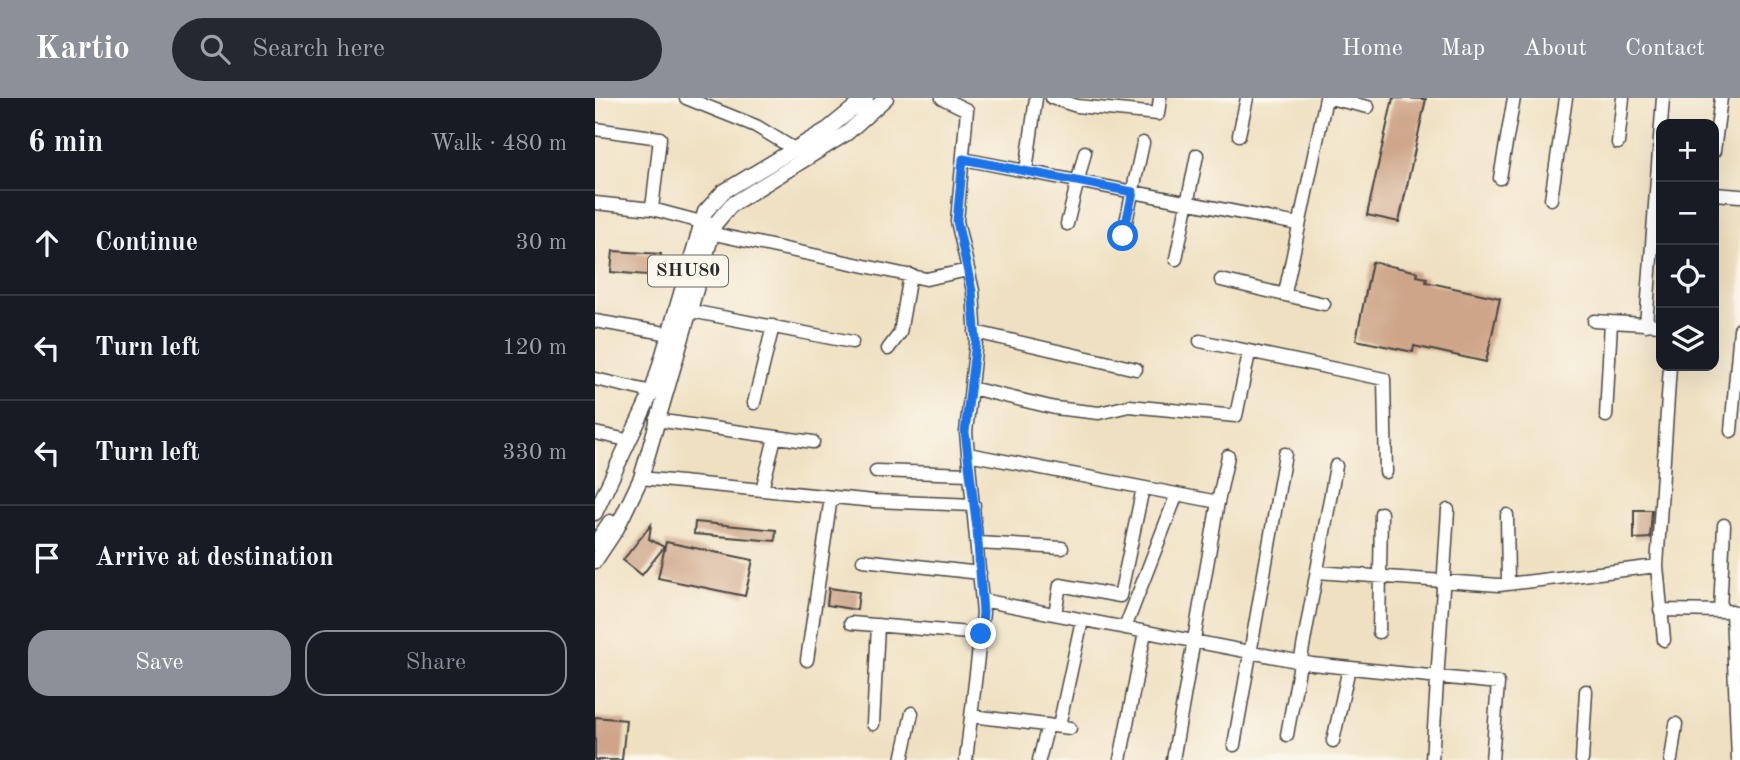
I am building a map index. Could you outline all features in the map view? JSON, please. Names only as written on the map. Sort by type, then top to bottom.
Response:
[{"type":"main road","name":"SHU80","points":[[595,561],[617,528],[632,476],[656,420],[691,311],[703,229],[731,205],[846,133],[886,98]]},
{"type":"main road","name":"SHU80","points":[[595,513],[601,491],[652,391],[710,205],[723,192],[828,129],[859,100]]},
{"type":"main road","points":[[595,544],[613,516],[632,476],[652,391]]},
{"type":"main road","points":[[595,527],[632,476]]},
{"type":"street","points":[[686,98],[756,126],[794,149]]},
{"type":"street","points":[[942,98],[969,104],[957,221],[968,270],[975,332],[965,432],[982,600],[981,634],[966,760]]},
{"type":"street","points":[[1026,171],[1036,98]]},
{"type":"street","points":[[1052,98],[1158,114],[1160,98]]},
{"type":"street","points":[[1239,135],[1247,98]]},
{"type":"street","points":[[1285,293],[1328,98],[1369,107]]},
{"type":"street","points":[[1500,178],[1514,98]]},
{"type":"street","points":[[1551,199],[1566,98]]},
{"type":"street","points":[[1618,143],[1623,98]]},
{"type":"street","points":[[1646,325],[1663,98]]},
{"type":"street","points":[[1718,119],[1721,98]]},
{"type":"street","points":[[595,129],[660,138],[652,209]]},
{"type":"street","points":[[1123,236],[1143,143]]},
{"type":"street","points":[[1067,224],[1085,152]]},
{"type":"street","points":[[1176,259],[1197,155]]},
{"type":"street","points":[[963,159],[1298,225]]},
{"type":"street","points":[[1719,194],[1740,196]]},
{"type":"street","points":[[595,203],[652,209],[703,229],[926,279],[968,270]]},
{"type":"street","points":[[888,349],[900,333],[910,275]]},
{"type":"street","points":[[1221,279],[1324,304]]},
{"type":"street","points":[[691,311],[852,342]]},
{"type":"street","points":[[595,321],[671,334]]},
{"type":"street","points":[[1594,321],[1656,325]]},
{"type":"street","points":[[1606,416],[1611,323]]},
{"type":"street","points":[[754,403],[773,327]]},
{"type":"street","points":[[1731,430],[1740,328]]},
{"type":"street","points":[[975,332],[1136,369]]},
{"type":"street","points":[[1200,341],[1384,379],[1386,472]]},
{"type":"street","points":[[971,388],[1055,408],[1099,413],[1129,406],[1236,416],[1249,353]]},
{"type":"street","points":[[1664,640],[1657,566],[1670,371]]},
{"type":"street","points":[[595,379],[652,391]]},
{"type":"street","points":[[656,420],[813,442]]},
{"type":"street","points":[[595,433],[627,440]]},
{"type":"street","points":[[762,490],[775,437]]},
{"type":"street","points":[[968,454],[1218,502]]},
{"type":"street","points":[[1234,745],[1285,454]]},
{"type":"street","points":[[1173,760],[1228,456]]},
{"type":"street","points":[[1287,735],[1336,466]]},
{"type":"street","points":[[876,471],[970,474]]},
{"type":"street","points":[[632,476],[831,497],[974,505]]},
{"type":"street","points":[[1055,614],[1060,585],[1120,596],[1143,488]]},
{"type":"street","points":[[1125,628],[1177,494]]},
{"type":"street","points":[[807,660],[831,497]]},
{"type":"street","points":[[1431,760],[1439,679],[1448,510]]},
{"type":"street","points":[[1379,632],[1381,513]]},
{"type":"street","points":[[1507,515],[1508,583]]},
{"type":"street","points":[[1724,525],[1738,760]]},
{"type":"street","points":[[978,543],[1062,548]]},
{"type":"street","points":[[863,560],[980,573]]},
{"type":"street","points":[[1317,572],[1445,582],[1508,583],[1657,566]]},
{"type":"street","points":[[982,600],[1301,662],[1439,679],[1497,683],[1492,760]]},
{"type":"street","points":[[1660,610],[1731,611]]},
{"type":"street","points":[[1039,760],[1059,726],[1082,620]]},
{"type":"street","points":[[851,623],[981,634]]},
{"type":"street","points":[[873,724],[878,625]]},
{"type":"street","points":[[1120,760],[1145,632]]},
{"type":"street","points":[[1333,741],[1349,668]]},
{"type":"street","points":[[1582,760],[1586,691]]},
{"type":"street","points":[[902,760],[912,713]]},
{"type":"street","points":[[972,716],[1059,726]]},
{"type":"street","points":[[1671,760],[1676,724]]},
{"type":"building","points":[[1393,98],[1426,99],[1399,222],[1367,215]]},
{"type":"building","points":[[613,251],[661,254],[659,276],[611,272]]},
{"type":"building","points":[[1372,262],[1418,272],[1417,276],[1427,278],[1426,282],[1500,298],[1486,362],[1414,346],[1413,352],[1356,340]]},
{"type":"building","points":[[1634,510],[1652,510],[1650,538],[1634,539]]},
{"type":"building","points":[[695,522],[776,530],[775,541],[694,534]]},
{"type":"building","points":[[651,525],[649,539],[664,547],[642,575],[623,560]]},
{"type":"building","points":[[666,542],[753,560],[745,596],[658,578]]},
{"type":"building","points":[[829,588],[859,592],[857,610],[827,605]]},
{"type":"building","points":[[595,717],[626,720],[622,760],[595,760]]},
{"type":"route","points":[[981,634],[983,613],[977,529],[965,432],[976,341],[972,291],[957,221],[963,159],[1133,192],[1123,236]]}]
